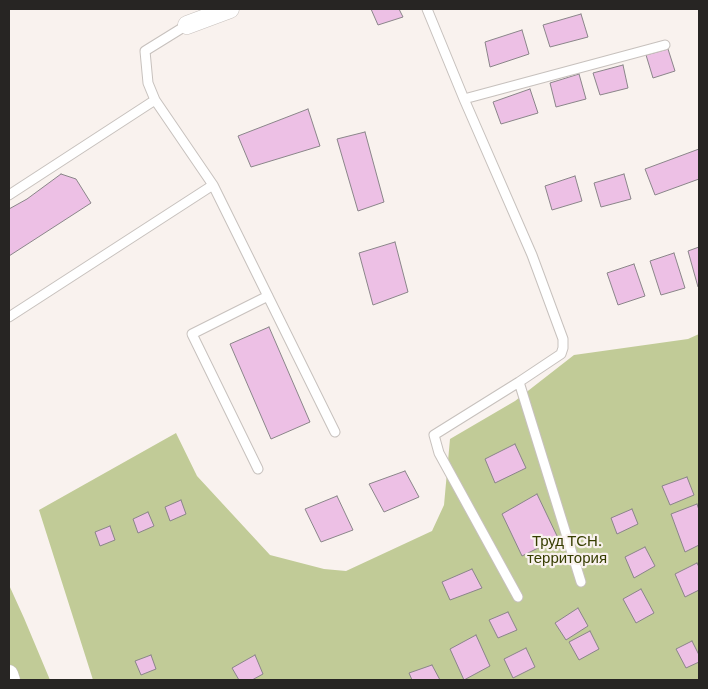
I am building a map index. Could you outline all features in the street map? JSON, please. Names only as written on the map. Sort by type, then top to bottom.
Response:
[{"type":"street","points":[[187,25],[230,9]]},
{"type":"street","points":[[9,674],[11,680]]},
{"type":"lane","points":[[427,9],[532,255],[564,339],[561,354],[520,382],[434,435],[439,453],[518,597]]},
{"type":"lane","points":[[187,25],[145,51],[148,83],[155,100],[213,185],[335,432]]},
{"type":"lane","points":[[464,99],[665,45]]},
{"type":"lane","points":[[9,195],[155,100]]},
{"type":"lane","points":[[9,317],[213,185]]},
{"type":"lane","points":[[258,468],[192,334],[268,296]]},
{"type":"lane","points":[[520,382],[581,582]]},
{"type":"green space","name":"Труд ТСН. территория","points":[[699,334],[699,680],[93,680],[39,510],[176,433],[197,476],[270,555],[324,569],[346,571],[432,531],[444,505],[450,439],[515,401],[574,355],[688,339]]},
{"type":"green space","points":[[9,585],[24,618],[50,680],[9,680]]},
{"type":"building","points":[[371,9],[399,9],[403,17],[378,25]]},
{"type":"building","points":[[581,14],[588,37],[550,47],[543,25]]},
{"type":"building","points":[[522,30],[529,54],[490,67],[485,42]]},
{"type":"building","points":[[668,49],[675,71],[653,78],[646,55]]},
{"type":"building","points":[[623,65],[628,88],[600,95],[593,73]]},
{"type":"building","points":[[579,74],[586,99],[556,107],[550,83]]},
{"type":"building","points":[[530,89],[538,113],[501,124],[493,102]]},
{"type":"building","points":[[308,109],[320,146],[251,167],[238,136]]},
{"type":"building","points":[[365,132],[384,202],[358,211],[337,139]]},
{"type":"building","points":[[699,149],[699,179],[655,195],[645,169]]},
{"type":"building","points":[[61,174],[76,179],[91,203],[9,256],[9,209],[27,199]]},
{"type":"building","points":[[624,174],[631,199],[601,207],[594,183]]},
{"type":"building","points":[[575,176],[582,201],[552,210],[545,186]]},
{"type":"building","points":[[395,242],[408,292],[373,305],[359,253]]},
{"type":"building","points":[[699,247],[699,287],[698,287],[688,251]]},
{"type":"building","points":[[674,253],[685,288],[661,295],[650,261]]},
{"type":"building","points":[[634,264],[645,296],[618,305],[607,273]]},
{"type":"building","points":[[269,327],[310,422],[271,439],[230,344]]},
{"type":"building","points":[[515,444],[526,468],[495,483],[485,459]]},
{"type":"building","points":[[405,471],[419,497],[384,512],[369,484]]},
{"type":"building","points":[[687,477],[694,495],[670,505],[662,486]]},
{"type":"building","points":[[537,494],[558,538],[522,556],[502,514]]},
{"type":"building","points":[[337,496],[353,530],[321,542],[305,509]]},
{"type":"building","points":[[181,500],[186,514],[170,521],[165,507]]},
{"type":"building","points":[[697,504],[699,510],[699,545],[685,552],[671,514]]},
{"type":"building","points":[[632,509],[638,524],[617,534],[611,518]]},
{"type":"building","points":[[148,512],[154,526],[138,533],[133,519]]},
{"type":"building","points":[[110,526],[115,540],[100,546],[95,532]]},
{"type":"building","points":[[645,547],[655,566],[634,578],[625,557]]},
{"type":"building","points":[[697,563],[699,567],[699,590],[685,597],[675,574]]},
{"type":"building","points":[[472,569],[482,588],[450,600],[442,582]]},
{"type":"building","points":[[641,589],[654,613],[636,623],[623,599]]},
{"type":"building","points":[[578,608],[588,626],[566,640],[555,623]]},
{"type":"building","points":[[508,612],[517,630],[498,638],[489,620]]},
{"type":"building","points":[[590,631],[599,649],[579,660],[569,642]]},
{"type":"building","points":[[476,635],[490,666],[464,680],[450,649]]},
{"type":"building","points":[[692,641],[699,655],[699,662],[686,668],[676,649]]},
{"type":"building","points":[[526,648],[535,667],[513,678],[504,659]]},
{"type":"building","points":[[151,655],[156,669],[141,675],[135,661]]},
{"type":"building","points":[[255,655],[263,674],[252,680],[239,680],[232,668]]},
{"type":"building","points":[[432,665],[440,680],[412,680],[409,673]]}]
